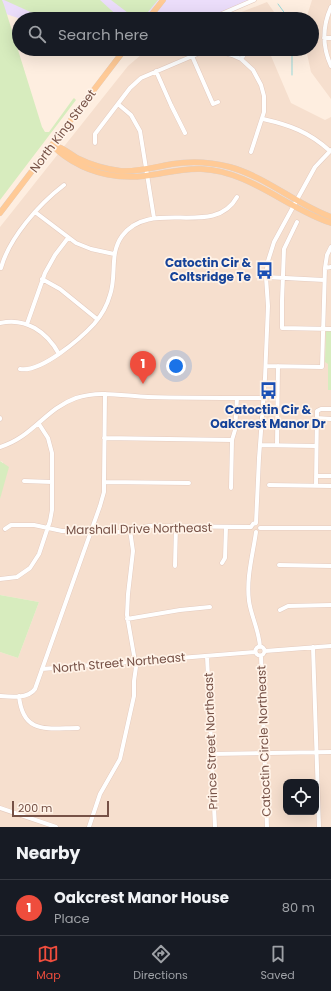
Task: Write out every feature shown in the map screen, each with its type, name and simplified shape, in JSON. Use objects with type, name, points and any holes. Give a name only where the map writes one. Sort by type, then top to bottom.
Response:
[{"type":"main road","points":[[154,12],[163,0]]},
{"type":"main road","name":"North King Street","points":[[0,213],[120,56]]},
{"type":"main road","points":[[53,144],[57,151],[86,169],[116,176],[131,177],[147,173],[186,169],[216,170],[243,178],[331,217]]},
{"type":"main road","points":[[295,202],[313,216],[331,223]]},
{"type":"street","points":[[226,12],[254,0]]},
{"type":"street","points":[[331,7],[326,22],[324,38],[328,59],[331,66]]},
{"type":"street","points":[[324,38],[331,38]]},
{"type":"street","points":[[94,143],[95,134],[138,80],[192,56],[213,104],[218,102]]},
{"type":"street","points":[[234,56],[241,59],[253,70],[261,85],[265,102],[263,118],[250,152]]},
{"type":"street","points":[[156,71],[185,133]]},
{"type":"street","points":[[118,104],[131,115],[140,131],[154,218]]},
{"type":"street","points":[[260,528],[259,524],[256,523],[266,366],[268,313],[266,277],[268,262],[272,248],[295,202],[315,168],[331,151],[311,136],[299,130],[263,118]]},
{"type":"street","points":[[1,268],[4,257],[12,243],[35,212],[48,198],[64,186]]},
{"type":"street","points":[[20,369],[32,368],[59,354],[88,329],[97,319],[111,294],[114,254],[119,241],[126,231],[140,222],[154,218],[215,216],[227,210],[237,197]]},
{"type":"street","points":[[35,212],[68,238],[84,246],[114,254]]},
{"type":"street","points":[[297,222],[284,249],[282,278],[282,328],[331,329]]},
{"type":"street","points":[[28,324],[42,279],[51,261],[68,238]]},
{"type":"street","points":[[266,366],[322,367],[324,280],[327,255],[331,247]]},
{"type":"street","points":[[325,268],[331,267]]},
{"type":"street","points":[[266,277],[324,280]]},
{"type":"street","points":[[42,279],[60,288],[97,319]]},
{"type":"street","points":[[0,323],[16,321],[28,324],[45,334],[59,354]]},
{"type":"street","points":[[277,445],[278,366]]},
{"type":"street","points":[[0,447],[19,439],[39,424],[54,410],[66,403],[84,396],[105,394],[148,397],[264,398]]},
{"type":"street","points":[[42,669],[102,498],[104,482],[105,394]]},
{"type":"street","points":[[231,488],[232,440],[237,398]]},
{"type":"street","points":[[316,486],[318,410],[331,409]]},
{"type":"street","points":[[317,418],[331,418]]},
{"type":"street","points":[[0,579],[17,577],[30,568],[37,559],[48,528],[51,514],[51,445],[39,424]]},
{"type":"street","points":[[104,438],[232,440]]},
{"type":"street","points":[[260,445],[316,446]]},
{"type":"street","points":[[316,476],[331,476]]},
{"type":"street","points":[[24,481],[52,482]]},
{"type":"street","points":[[104,482],[189,483]]},
{"type":"street","points":[[269,485],[331,486]]},
{"type":"street","points":[[256,523],[251,527],[253,531],[256,532]]},
{"type":"street","name":"Marshall Drive Northeast","points":[[5,529],[12,525],[34,526],[62,531],[120,532],[149,526],[251,527]]},
{"type":"street","points":[[176,526],[176,566]]},
{"type":"street","points":[[222,563],[225,558],[226,527]]},
{"type":"street","points":[[260,646],[257,627],[250,607],[248,594],[256,532],[259,531],[260,528],[331,528]]},
{"type":"street","points":[[89,827],[100,794],[120,759],[134,696],[135,662],[127,619],[128,594],[133,551],[130,530]]},
{"type":"street","points":[[279,565],[331,566]]},
{"type":"street","points":[[280,610],[288,606],[331,605]]},
{"type":"street","points":[[127,619],[180,610],[210,607]]},
{"type":"street","name":"Catoctin Circle Northeast","points":[[260,646],[263,647],[265,651],[264,654],[260,656],[255,652],[260,646]]},
{"type":"street","points":[[265,651],[331,646]]},
{"type":"street","points":[[313,647],[319,827]]},
{"type":"street","name":"North Street Northeast","points":[[19,696],[33,691],[42,669],[255,652]]},
{"type":"street","name":"Prince Street Northeast","points":[[207,656],[215,827]]},
{"type":"street","name":"Catoctin Circle Northeast","points":[[260,656],[267,827]]},
{"type":"street","points":[[0,696],[19,696],[23,715],[26,720],[32,724],[47,728],[78,728]]},
{"type":"street","points":[[211,754],[331,752]]},
{"type":"street","points":[[0,808],[56,827]]},
{"type":"shaded area","points":[[0,0],[159,0],[150,12],[12,12],[12,16],[0,12]]},
{"type":"shaded area","points":[[163,0],[254,0],[226,12],[154,12]]},
{"type":"shaded area","points":[[312,0],[331,0],[331,99],[311,72],[308,56],[319,56],[319,12],[308,12]]},
{"type":"shaded area","points":[[267,2],[274,12],[242,12]]},
{"type":"shaded area","points":[[140,56],[271,56],[291,103],[325,120],[331,117],[331,827],[0,827],[0,652],[18,658],[39,602],[0,595],[0,499],[3,462],[0,461],[0,227],[128,66]]},
{"type":"green space","points":[[0,0],[2,0],[12,31],[12,56],[20,56],[42,127],[45,132],[49,132],[73,99],[74,98],[76,100],[0,200]]},
{"type":"green space","points":[[4,0],[100,0],[113,12],[31,12]]},
{"type":"green space","points":[[111,0],[158,0],[148,12],[127,12]]},
{"type":"green space","points":[[326,331],[331,331],[331,390],[328,390],[328,364],[325,362]]},
{"type":"green space","points":[[0,461],[9,467],[0,499]]},
{"type":"green space","points":[[0,595],[39,602],[18,658],[0,652]]},
{"type":"waterway","points":[[278,4],[284,12]]},
{"type":"waterway","points":[[292,56],[292,75]]},
{"type":"place","name":"Catoctin Cir & Coltsridge Te","points":[[264,270]]},
{"type":"place","name":"Oakcrest Manor House","points":[[143,384]]},
{"type":"place","name":"Catoctin Cir & Oakcrest Manor Dr","points":[[268,391]]}]
